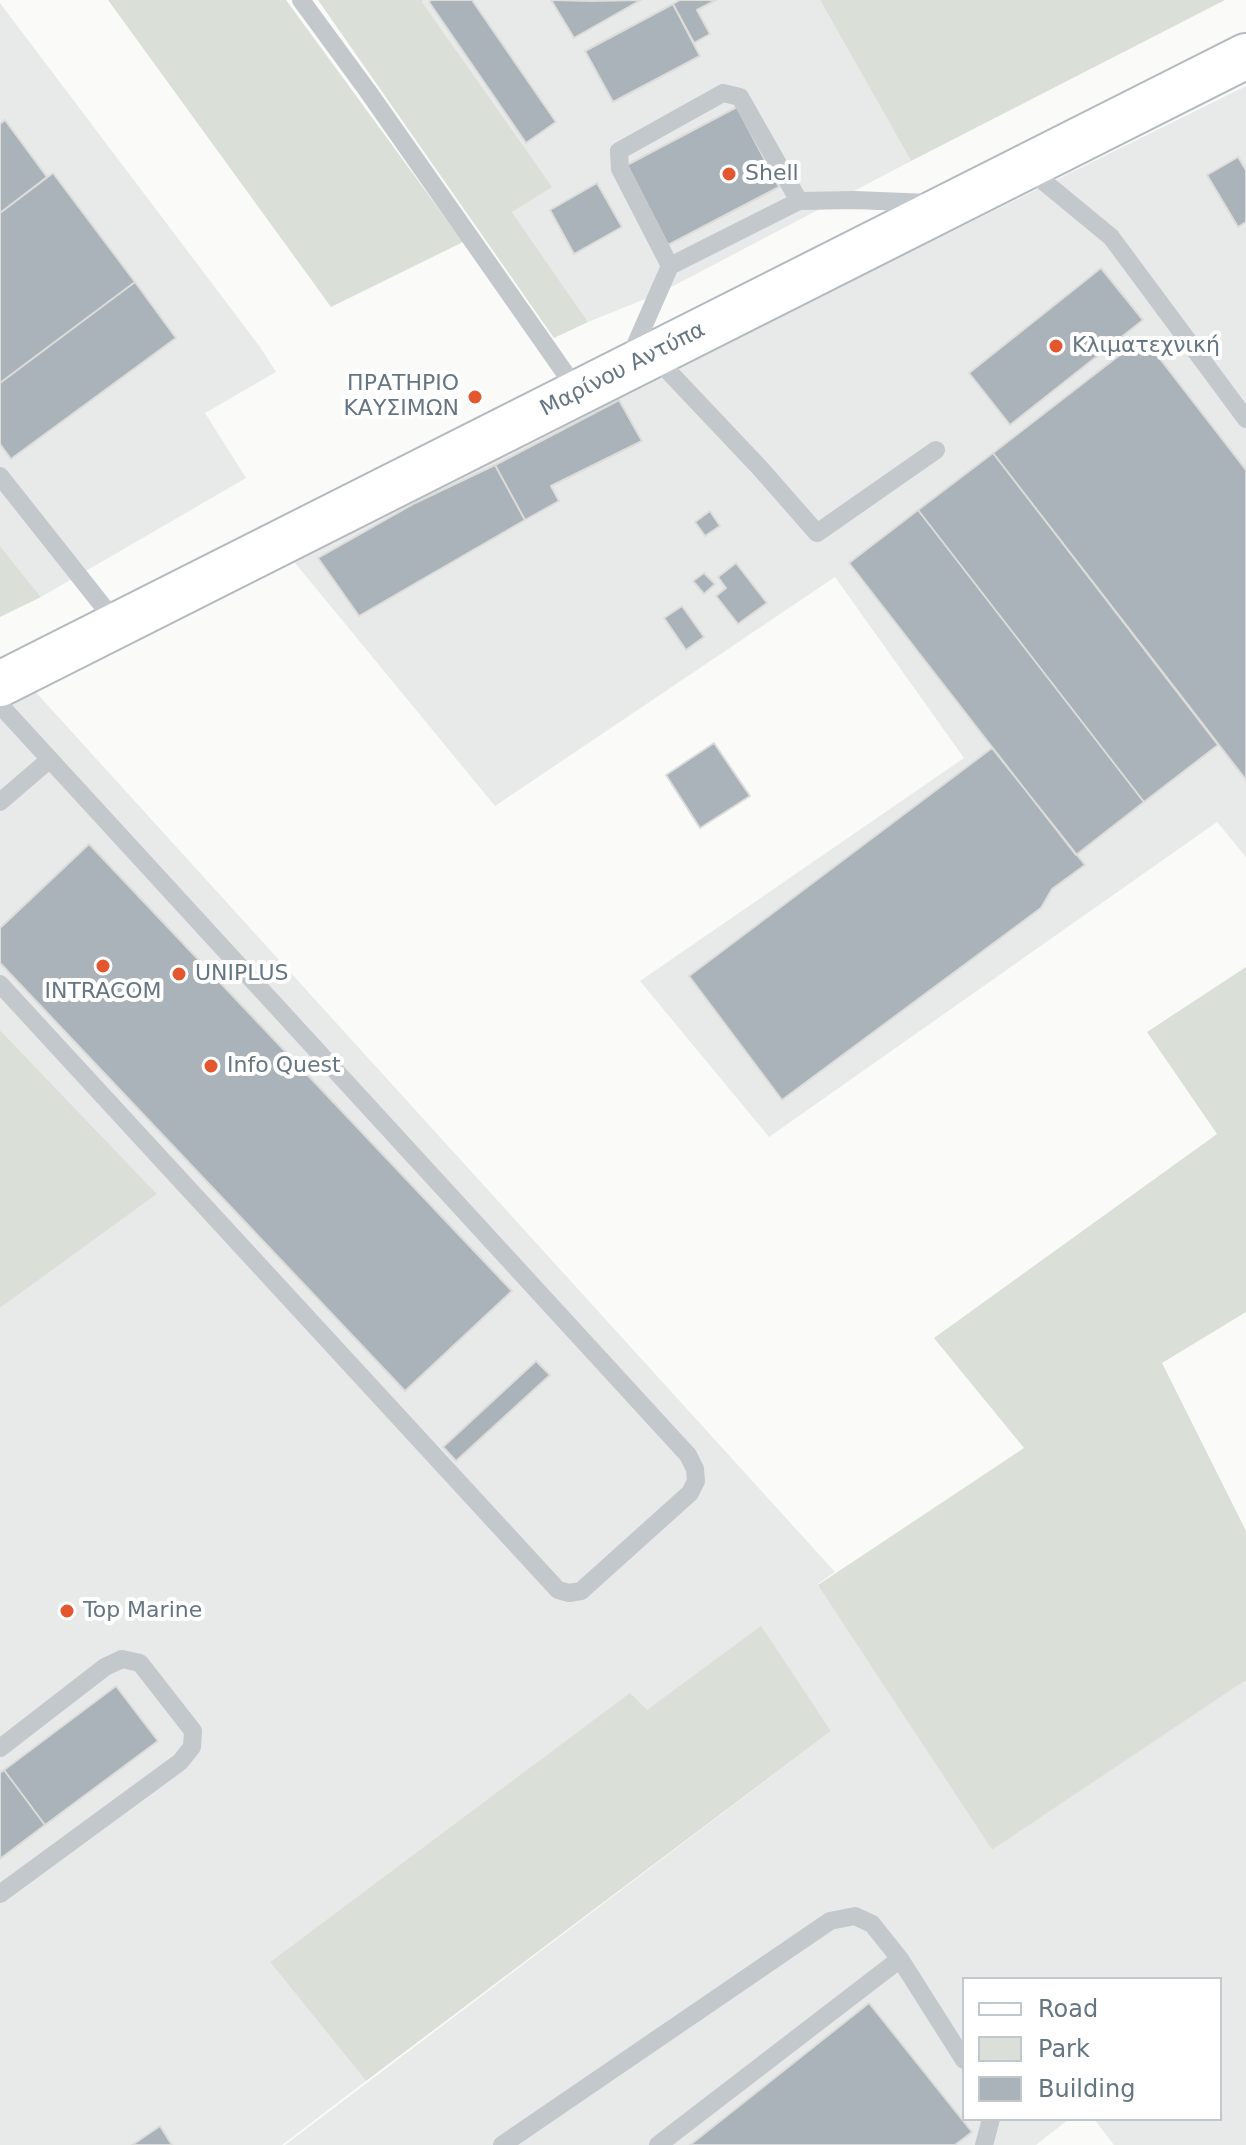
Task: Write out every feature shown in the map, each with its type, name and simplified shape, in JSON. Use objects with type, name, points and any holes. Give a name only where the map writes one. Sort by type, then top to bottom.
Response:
[{"type":"main road","name":"Μαρίνου Αντύπα","points":[[0,684],[1246,56]]},
{"type":"lane","points":[[301,0],[579,393]]},
{"type":"lane","points":[[799,201],[740,97],[723,93],[619,151],[620,169],[670,266],[639,362],[759,467],[817,533],[936,450]]},
{"type":"lane","points":[[1026,167],[1111,237],[1246,419]]},
{"type":"lane","points":[[670,266],[799,201],[952,204]]},
{"type":"lane","points":[[0,476],[118,625]]},
{"type":"lane","points":[[0,705],[688,1455],[695,1469],[696,1481],[690,1493],[581,1591],[569,1593],[558,1590],[0,984]]},
{"type":"lane","points":[[0,802],[49,760]]},
{"type":"lane","points":[[0,1748],[105,1667],[122,1659],[140,1663],[193,1731],[192,1747],[180,1762],[0,1894]]},
{"type":"lane","points":[[502,2145],[830,1921],[855,1916],[872,1924],[900,1959],[962,2057]]},
{"type":"lane","points":[[658,2145],[900,1959]]},
{"type":"lane","points":[[984,2145],[990,2121]]},
{"type":"shaded area","points":[[820,0],[911,161],[660,293],[588,322],[512,212],[551,187],[422,2]]},
{"type":"shaded area","points":[[0,3],[276,372],[205,413],[246,478],[41,597],[0,546]]},
{"type":"shaded area","points":[[1246,86],[1246,857],[1217,822],[769,1137],[640,981],[964,758],[835,577],[495,806],[291,558]]},
{"type":"shaded area","points":[[32,688],[835,1572],[818,1584],[992,1850],[1246,1680],[1246,2145],[1114,2145],[1096,2121],[1222,2121],[1222,1977],[962,1977],[962,2121],[1066,2121],[1036,2145],[285,2145],[831,1731],[761,1627],[647,1711],[630,1694],[270,1962],[366,2081],[282,2145],[0,2145],[0,1308],[157,1194],[0,1030],[0,705]]},
{"type":"green space","points":[[108,0],[286,0],[463,242],[331,307]]},
{"type":"green space","points":[[318,0],[424,0],[422,2],[552,187],[512,212],[588,322],[554,338]]},
{"type":"green space","points":[[820,0],[1225,0],[911,161]]},
{"type":"green space","points":[[0,546],[41,597],[0,617]]},
{"type":"green space","points":[[1246,967],[1246,1312],[1162,1363],[1246,1531],[1246,1680],[992,1850],[818,1585],[1024,1448],[934,1338],[1217,1134],[1147,1032]]},
{"type":"green space","points":[[0,1030],[157,1194],[0,1308]]},
{"type":"green space","points":[[761,1626],[831,1731],[366,2081],[270,1962],[630,1693],[647,1710]]},
{"type":"building","points":[[472,0],[556,122],[526,143],[429,2]]},
{"type":"building","points":[[551,0],[592,1],[641,0],[574,38]]},
{"type":"building","points":[[680,0],[716,0],[697,10],[710,34],[694,43],[673,4]]},
{"type":"building","points":[[673,4],[700,56],[613,102],[585,51]]},
{"type":"building","points":[[737,107],[779,187],[668,245],[627,165]]},
{"type":"building","points":[[5,120],[47,177],[0,213],[0,124]]},
{"type":"building","points":[[1238,157],[1246,170],[1246,222],[1238,227],[1207,175]]},
{"type":"building","points":[[53,173],[135,282],[0,383],[0,213]]},
{"type":"building","points":[[597,183],[622,227],[574,254],[550,210]]},
{"type":"building","name":"Κλιματεχνική","points":[[1101,268],[1143,320],[1010,425],[969,373]]},
{"type":"building","points":[[135,282],[176,338],[11,459],[0,444],[0,383]]},
{"type":"building","points":[[1143,337],[1246,470],[1246,780],[993,453]]},
{"type":"building","points":[[619,400],[642,441],[551,486],[559,501],[525,520],[495,465]]},
{"type":"building","points":[[993,453],[1218,745],[1144,802],[918,510]]},
{"type":"building","points":[[495,465],[525,520],[359,616],[318,558],[415,503]]},
{"type":"building","points":[[918,510],[1144,802],[1076,855],[849,563]]},
{"type":"building","points":[[710,511],[720,526],[705,536],[695,522]]},
{"type":"building","points":[[736,563],[767,603],[738,624],[716,596],[726,588],[718,577]]},
{"type":"building","points":[[704,573],[715,584],[704,594],[693,581]]},
{"type":"building","points":[[682,606],[704,637],[686,650],[664,618]]},
{"type":"building","points":[[714,743],[750,796],[700,828],[666,775]]},
{"type":"building","points":[[992,748],[1085,865],[1052,889],[1041,908],[782,1100],[689,976]]},
{"type":"building","points":[[89,844],[512,1291],[405,1391],[0,963],[0,928]]},
{"type":"building","points":[[536,1361],[550,1375],[456,1461],[443,1447]]},
{"type":"building","points":[[116,1686],[158,1741],[45,1825],[4,1770]]},
{"type":"building","points":[[4,1770],[45,1825],[0,1859],[0,1773]]},
{"type":"building","points":[[869,2003],[972,2132],[955,2145],[690,2145]]},
{"type":"building","points":[[160,2126],[172,2145],[132,2145]]},
{"type":"place","name":"Shell","points":[[729,174]]},
{"type":"place","name":"Κλιματεχνική","points":[[1056,346]]},
{"type":"place","name":"ΠΡΑΤΗΡΙΟ ΚΑΥΣΙΜΩΝ","points":[[475,397]]},
{"type":"place","name":"INTRACOM","points":[[103,966]]},
{"type":"place","name":"UNIPLUS","points":[[179,974]]},
{"type":"place","name":"Info Quest","points":[[211,1066]]},
{"type":"place","name":"Top Marine","points":[[67,1611]]}]
